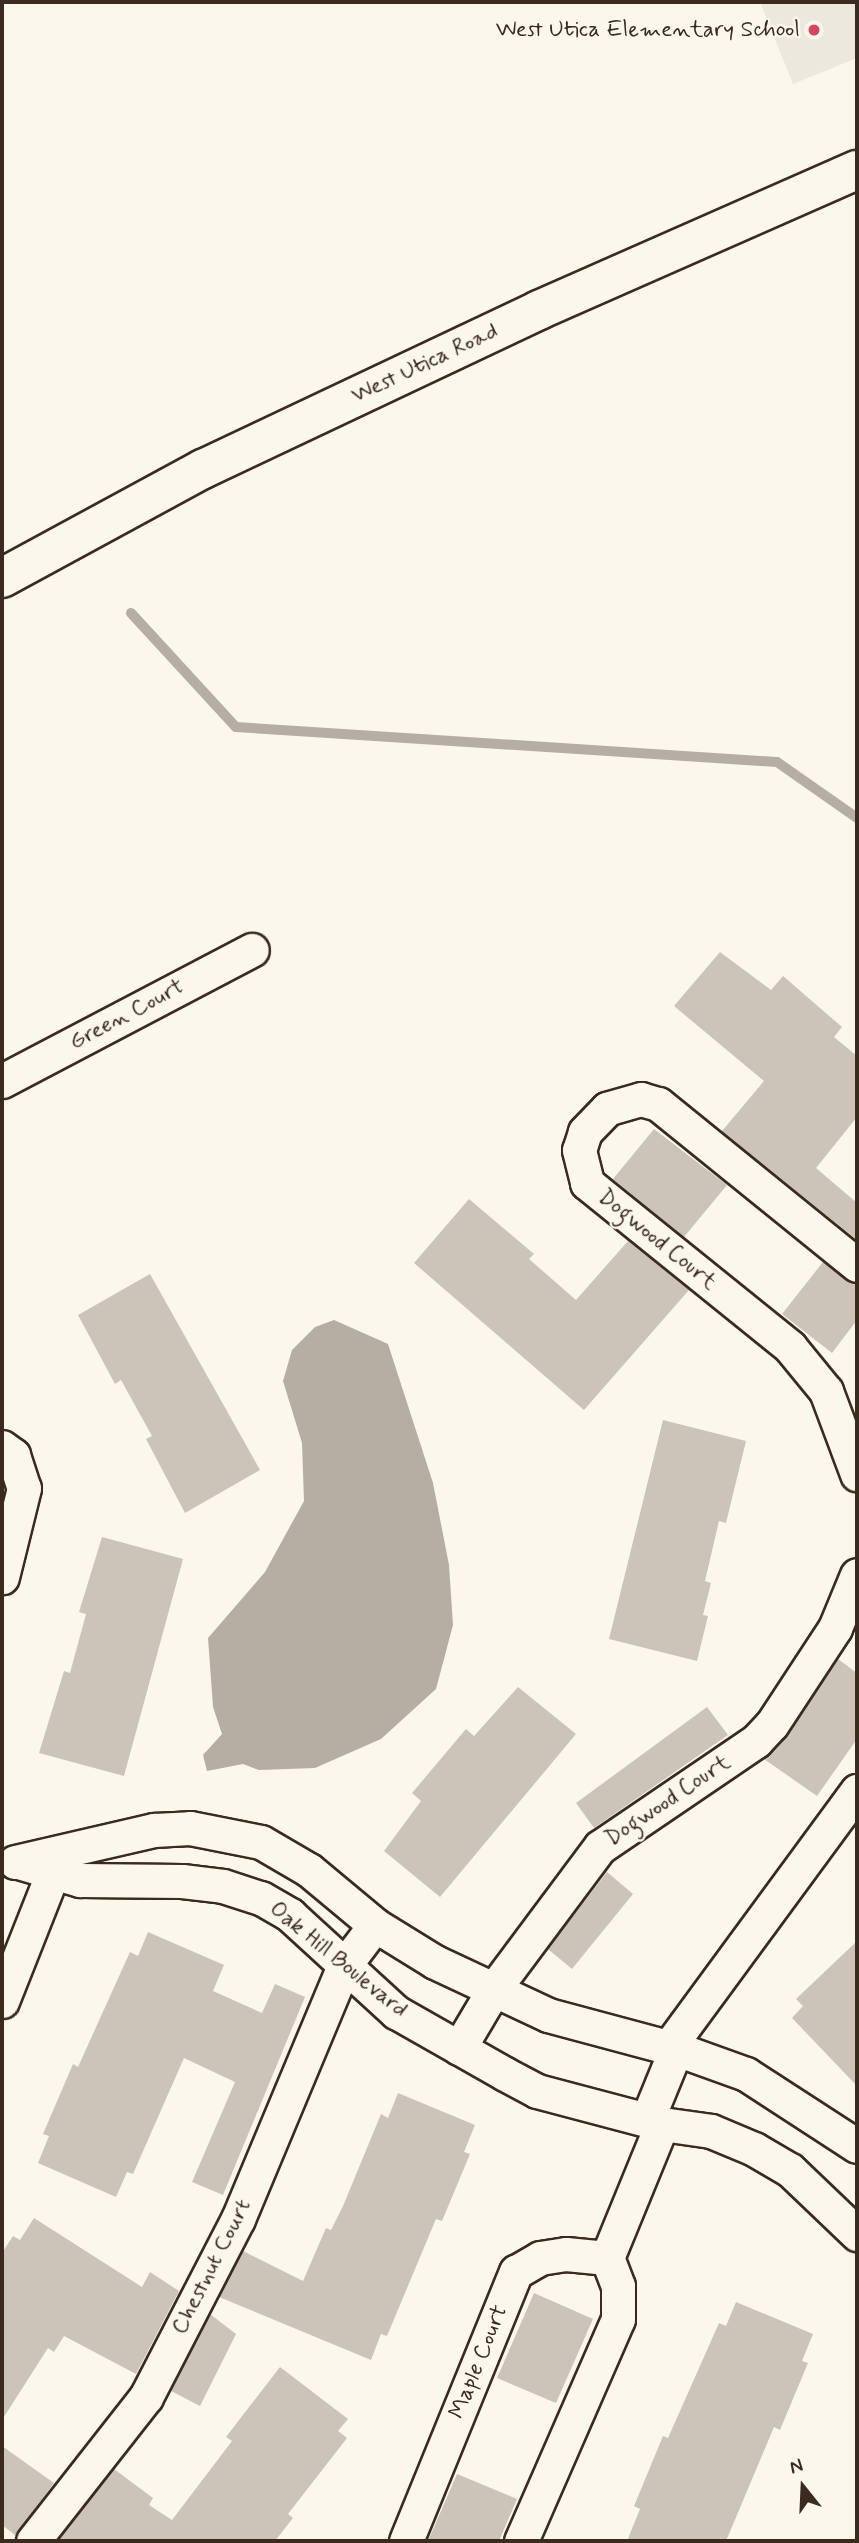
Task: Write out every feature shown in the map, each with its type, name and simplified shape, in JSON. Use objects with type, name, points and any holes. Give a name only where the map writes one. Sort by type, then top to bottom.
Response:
[{"type":"street","name":"West Utica Road","points":[[2,578],[204,468],[539,310],[857,170]]},
{"type":"street","name":"Green Court","points":[[2,1081],[252,950]]},
{"type":"street","name":"Dogwood Court","points":[[857,1265],[658,1104],[641,1099],[607,1109],[585,1132],[579,1150],[587,1183],[790,1347],[826,1391],[857,1474]]},
{"type":"street","points":[[2,1447],[13,1455],[24,1488],[2,1577]]},
{"type":"street","name":"Dogwood Court","points":[[459,2048],[494,1989],[600,1847],[756,1741],[772,1724],[835,1628],[857,1575]]},
{"type":"street","points":[[522,2541],[618,2319],[618,2286],[607,2258],[654,2122],[672,2048],[857,1791]]},
{"type":"street","name":"Oak Hill Boulevard","points":[[10,1862],[154,1830],[190,1828],[226,1832],[261,1842],[288,1856],[375,1925],[435,1962],[548,2014],[672,2048],[746,2074],[857,2146]]},
{"type":"street","name":"Oak Hill Boulevard","points":[[10,1862],[52,1875],[80,1880],[223,1886],[261,1898],[290,1915],[396,2012],[459,2048],[537,2091],[654,2122],[711,2131],[754,2149],[790,2170],[857,2234]]},
{"type":"street","points":[[2,2001],[52,1875]]},
{"type":"street","name":"Chestnut Court","points":[[33,2541],[146,2397],[238,2219],[344,1966],[375,1925]]},
{"type":"street","name":"Maple Court","points":[[406,2541],[516,2272],[540,2258],[566,2254],[607,2258]]},
{"type":"shaded area","name":"West Utica Elementary School","points":[[760,2],[857,2],[857,58],[793,84]]},
{"type":"shaded area","points":[[334,1320],[388,1344],[433,1483],[449,1565],[453,1625],[436,1689],[381,1739],[315,1768],[259,1770],[243,1764],[207,1771],[203,1755],[222,1734],[213,1707],[208,1638],[265,1572],[304,1501],[302,1443],[283,1381],[292,1350],[315,1327]]},
{"type":"building","points":[[720,952],[771,990],[783,976],[842,1027],[834,1037],[857,1056],[857,1117],[816,1168],[857,1203],[857,1240],[722,1131],[764,1081],[674,1006]]},
{"type":"building","points":[[654,1129],[727,1185],[684,1237],[613,1179]]},
{"type":"building","points":[[469,1199],[534,1254],[529,1259],[576,1300],[628,1241],[689,1290],[584,1410],[414,1263]]},
{"type":"building","points":[[823,1262],[857,1284],[857,1320],[832,1353],[782,1314]]},
{"type":"building","points":[[150,1274],[260,1470],[185,1513],[146,1439],[152,1436],[121,1380],[115,1384],[78,1315]]},
{"type":"building","points":[[663,1420],[746,1441],[726,1523],[719,1521],[705,1581],[711,1583],[703,1615],[708,1616],[697,1661],[609,1639]]},
{"type":"building","points":[[102,1537],[183,1559],[124,1776],[39,1753],[64,1671],[70,1673],[86,1614],[79,1612]]},
{"type":"building","points":[[838,1659],[857,1673],[857,1739],[817,1796],[764,1759],[788,1735]]},
{"type":"building","points":[[518,1687],[576,1734],[440,1897],[384,1851],[421,1801],[412,1793],[466,1729],[474,1736]]},
{"type":"building","points":[[707,1707],[728,1735],[594,1828],[576,1803]]},
{"type":"building","points":[[607,1872],[633,1894],[572,1969],[548,1949]]},
{"type":"building","points":[[148,1932],[224,1965],[213,1991],[262,2013],[275,1984],[305,1997],[223,2195],[192,2182],[235,2082],[184,2058],[133,2174],[127,2172],[116,2197],[38,2163],[49,2136],[43,2134],[73,2064],[78,2067],[130,1952],[138,1956]]},
{"type":"building","points":[[857,1941],[857,2086],[792,2018],[803,2006],[796,1999]]},
{"type":"building","points":[[398,2093],[475,2125],[464,2152],[470,2154],[442,2221],[436,2219],[387,2336],[381,2334],[371,2360],[219,2297],[243,2251],[303,2281],[326,2228],[331,2230],[343,2206],[381,2114],[388,2118]]},
{"type":"building","points":[[34,2218],[142,2287],[150,2272],[179,2291],[136,2374],[64,2336],[54,2352],[48,2348],[2,2420],[2,2253],[13,2236],[20,2240]]},
{"type":"building","points":[[534,2293],[593,2319],[556,2403],[497,2378]]},
{"type":"building","points":[[736,2302],[813,2334],[802,2361],[808,2363],[780,2430],[774,2427],[726,2541],[627,2541],[640,2509],[634,2506],[663,2436],[668,2438],[719,2323],[726,2326]]},
{"type":"building","points":[[210,2314],[236,2334],[200,2406],[171,2391]]},
{"type":"building","points":[[280,2367],[348,2419],[338,2431],[347,2438],[288,2514],[293,2518],[275,2541],[57,2541],[114,2469],[153,2498],[149,2505],[172,2520],[232,2441],[226,2437]]},
{"type":"building","points":[[2,2446],[54,2483],[15,2535],[2,2525]]},
{"type":"building","points":[[457,2474],[517,2499],[499,2541],[428,2541]]},
{"type":"waterway","points":[[131,613],[236,727],[777,762],[857,818]]},
{"type":"place","name":"West Utica Elementary School","points":[[814,30]]}]
